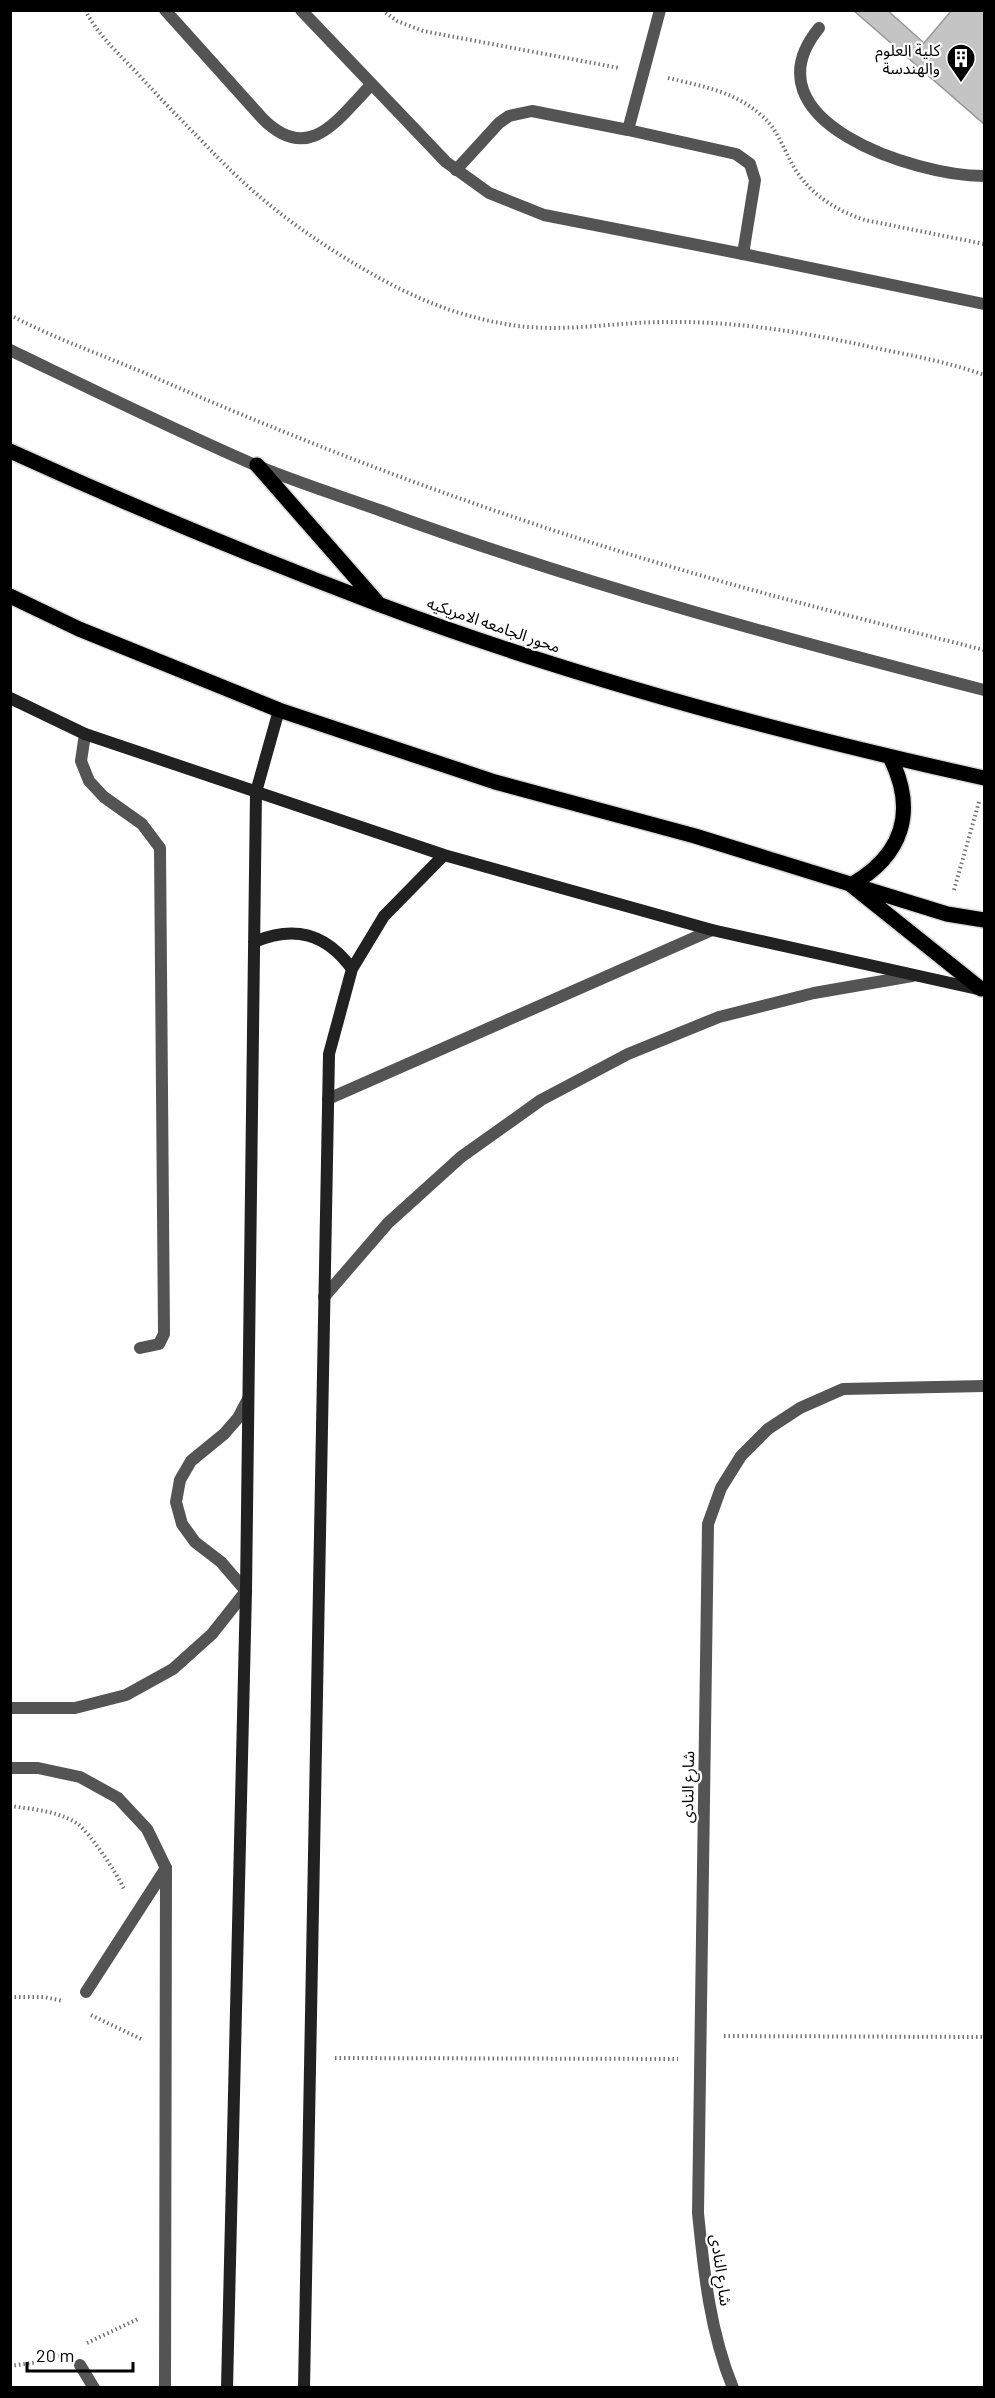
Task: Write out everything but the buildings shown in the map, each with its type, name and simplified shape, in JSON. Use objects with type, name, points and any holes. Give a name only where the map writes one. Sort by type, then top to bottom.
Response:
[{"type":"main road","name":"محور الجامعه الامريكيه","points":[[10,451],[201,533],[379,604],[548,662],[718,712],[890,757],[984,778]]},
{"type":"main road","points":[[257,465],[379,604]]},
{"type":"main road","points":[[10,596],[79,629],[279,710],[495,782],[695,836],[947,914],[984,920]]},
{"type":"main road","points":[[851,885],[870,874],[886,859],[897,840],[903,819],[904,798],[899,777],[890,757]]},
{"type":"main road","points":[[851,885],[982,990]]},
{"type":"street","points":[[165,10],[263,119],[274,130],[289,138],[304,140],[320,135],[371,85]]},
{"type":"street","points":[[301,10],[371,85],[456,170],[489,193],[544,215],[984,304]]},
{"type":"street","points":[[628,130],[660,10]]},
{"type":"street","points":[[819,28],[806,44],[799,62],[799,83],[806,101],[820,116],[866,147],[892,159],[946,174],[984,176]]},
{"type":"street","points":[[456,170],[499,123],[509,116],[532,111],[736,154],[750,164],[755,180],[743,254]]},
{"type":"street","points":[[10,350],[126,406],[257,465],[449,536],[644,598],[984,690]]},
{"type":"street","points":[[10,698],[85,734],[444,855],[712,930],[982,990]]},
{"type":"street","points":[[227,2388],[246,1591],[256,792],[279,710]]},
{"type":"street","points":[[85,734],[81,760],[89,781],[105,797],[142,824],[160,848],[164,1334],[159,1344],[140,1348]]},
{"type":"street","points":[[304,2388],[329,1054],[352,969],[384,916],[444,855]]},
{"type":"street","points":[[328,1099],[712,930]]},
{"type":"street","points":[[254,942],[270,935],[304,934],[332,947],[352,969]]},
{"type":"street","points":[[324,1297],[388,1223],[461,1157],[541,1100],[627,1054],[719,1017],[814,993],[912,976]]},
{"type":"street","name":"شارع النادى","points":[[734,2388],[726,2370],[706,2292],[698,2213],[708,1524],[721,1488],[741,1456],[768,1429],[800,1408],[843,1389],[984,1386]]},
{"type":"street","points":[[246,1591],[221,1562],[195,1542],[182,1524],[176,1502],[180,1480],[191,1461],[224,1434],[238,1418],[248,1399]]},
{"type":"street","points":[[10,1708],[75,1708],[126,1695],[172,1669],[212,1634],[246,1591]]},
{"type":"street","points":[[10,1768],[38,1768],[80,1777],[118,1798],[147,1829],[166,1868],[165,2388]]},
{"type":"street","points":[[87,1992],[166,1868]]},
{"type":"street","points":[[80,2365],[94,2388]]},
{"type":"path","points":[[85,10],[109,45],[235,177],[260,199],[286,220],[363,271],[422,301],[454,312],[519,326],[577,328],[630,323],[704,322],[802,332],[940,361],[984,375]]},
{"type":"path","points":[[10,315],[40,331],[107,356],[332,451],[542,527],[712,579],[984,650]]},
{"type":"path","points":[[947,914],[981,794]]},
{"type":"path","points":[[10,1806],[45,1810],[77,1824],[120,1881],[137,1913]]},
{"type":"path","points":[[700,2036],[984,2037]]},
{"type":"path","points":[[310,2058],[699,2059]]},
{"type":"place","name":"كلية العلوم والهندسة","points":[[961,84]]}]
